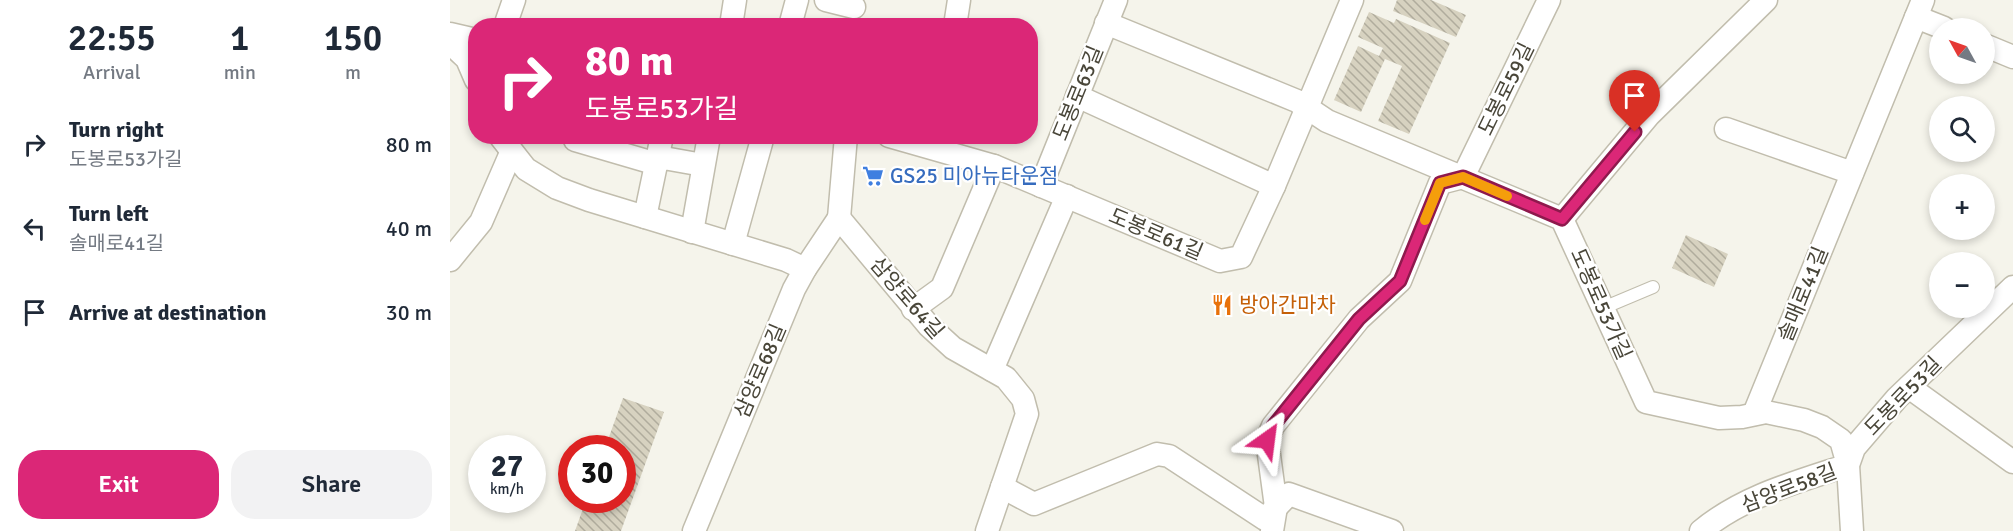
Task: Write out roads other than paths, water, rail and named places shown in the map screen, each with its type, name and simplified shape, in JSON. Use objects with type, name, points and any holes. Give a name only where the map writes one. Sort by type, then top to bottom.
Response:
[{"type":"street","points":[[508,18],[514,0]]},
{"type":"street","points":[[732,18],[735,0]]},
{"type":"street","points":[[792,18],[797,0]]},
{"type":"street","points":[[826,0],[854,11]]},
{"type":"street","points":[[956,18],[959,0]]},
{"type":"street","name":"도봉로63길","points":[[1041,186],[1116,0]]},
{"type":"street","name":"도봉로61길","points":[[937,144],[1220,261],[1241,257],[1274,186],[1352,0]]},
{"type":"street","name":"도봉로59길","points":[[1463,177],[1549,0]]},
{"type":"street","points":[[1106,23],[1296,101],[1327,121],[1562,219],[1649,115],[1766,0]]},
{"type":"street","points":[[1920,8],[1932,18]]},
{"type":"street","name":"솔매로41길","points":[[1754,414],[1920,8]]},
{"type":"street","points":[[450,34],[468,38]]},
{"type":"street","points":[[450,44],[468,61]]},
{"type":"street","points":[[1995,50],[2013,57]]},
{"type":"street","points":[[1077,96],[1274,186]]},
{"type":"street","points":[[1726,129],[1852,173]]},
{"type":"street","points":[[601,144],[659,153],[703,165]]},
{"type":"street","points":[[692,232],[707,144]]},
{"type":"street","points":[[733,244],[761,144]]},
{"type":"street","points":[[839,144],[839,218]]},
{"type":"street","points":[[505,145],[526,169],[557,188],[645,218],[786,260],[805,269]]},
{"type":"street","points":[[450,260],[481,222],[505,145]]},
{"type":"street","points":[[645,218],[659,153]]},
{"type":"street","points":[[913,309],[942,288],[994,166]]},
{"type":"street","points":[[1272,531],[1276,507],[1267,440],[1273,426],[1359,319],[1400,281],[1440,183],[1463,177]]},
{"type":"street","points":[[992,370],[1067,196]]},
{"type":"street","name":"삼양로68길","points":[[694,531],[794,289],[839,218]]},
{"type":"street","name":"삼양로64길","points":[[839,218],[913,309],[953,348],[1006,378],[1023,399],[1027,414],[987,531]]},
{"type":"street","name":"도봉로53가길","points":[[1562,219],[1646,402],[1719,418],[1766,412],[1822,427],[1841,440],[1848,465]]},
{"type":"street","name":"도봉로53길","points":[[1848,465],[1854,448],[1909,387],[2013,287]]},
{"type":"street","points":[[1909,387],[2013,462]]},
{"type":"street","points":[[1002,487],[1034,504],[1157,454],[1169,456],[1264,519],[1289,494],[1392,531]]},
{"type":"street","points":[[1848,465],[1852,531]]},
{"type":"street","name":"삼양로58길","points":[[1701,531],[1720,515],[1782,486],[1848,465]]},
{"type":"lane","points":[[1603,308],[1653,287]]},
{"type":"place","name":"GS25 미아뉴타운점","points":[[873,176]]},
{"type":"place","name":"방아간마차","points":[[1222,305]]}]
